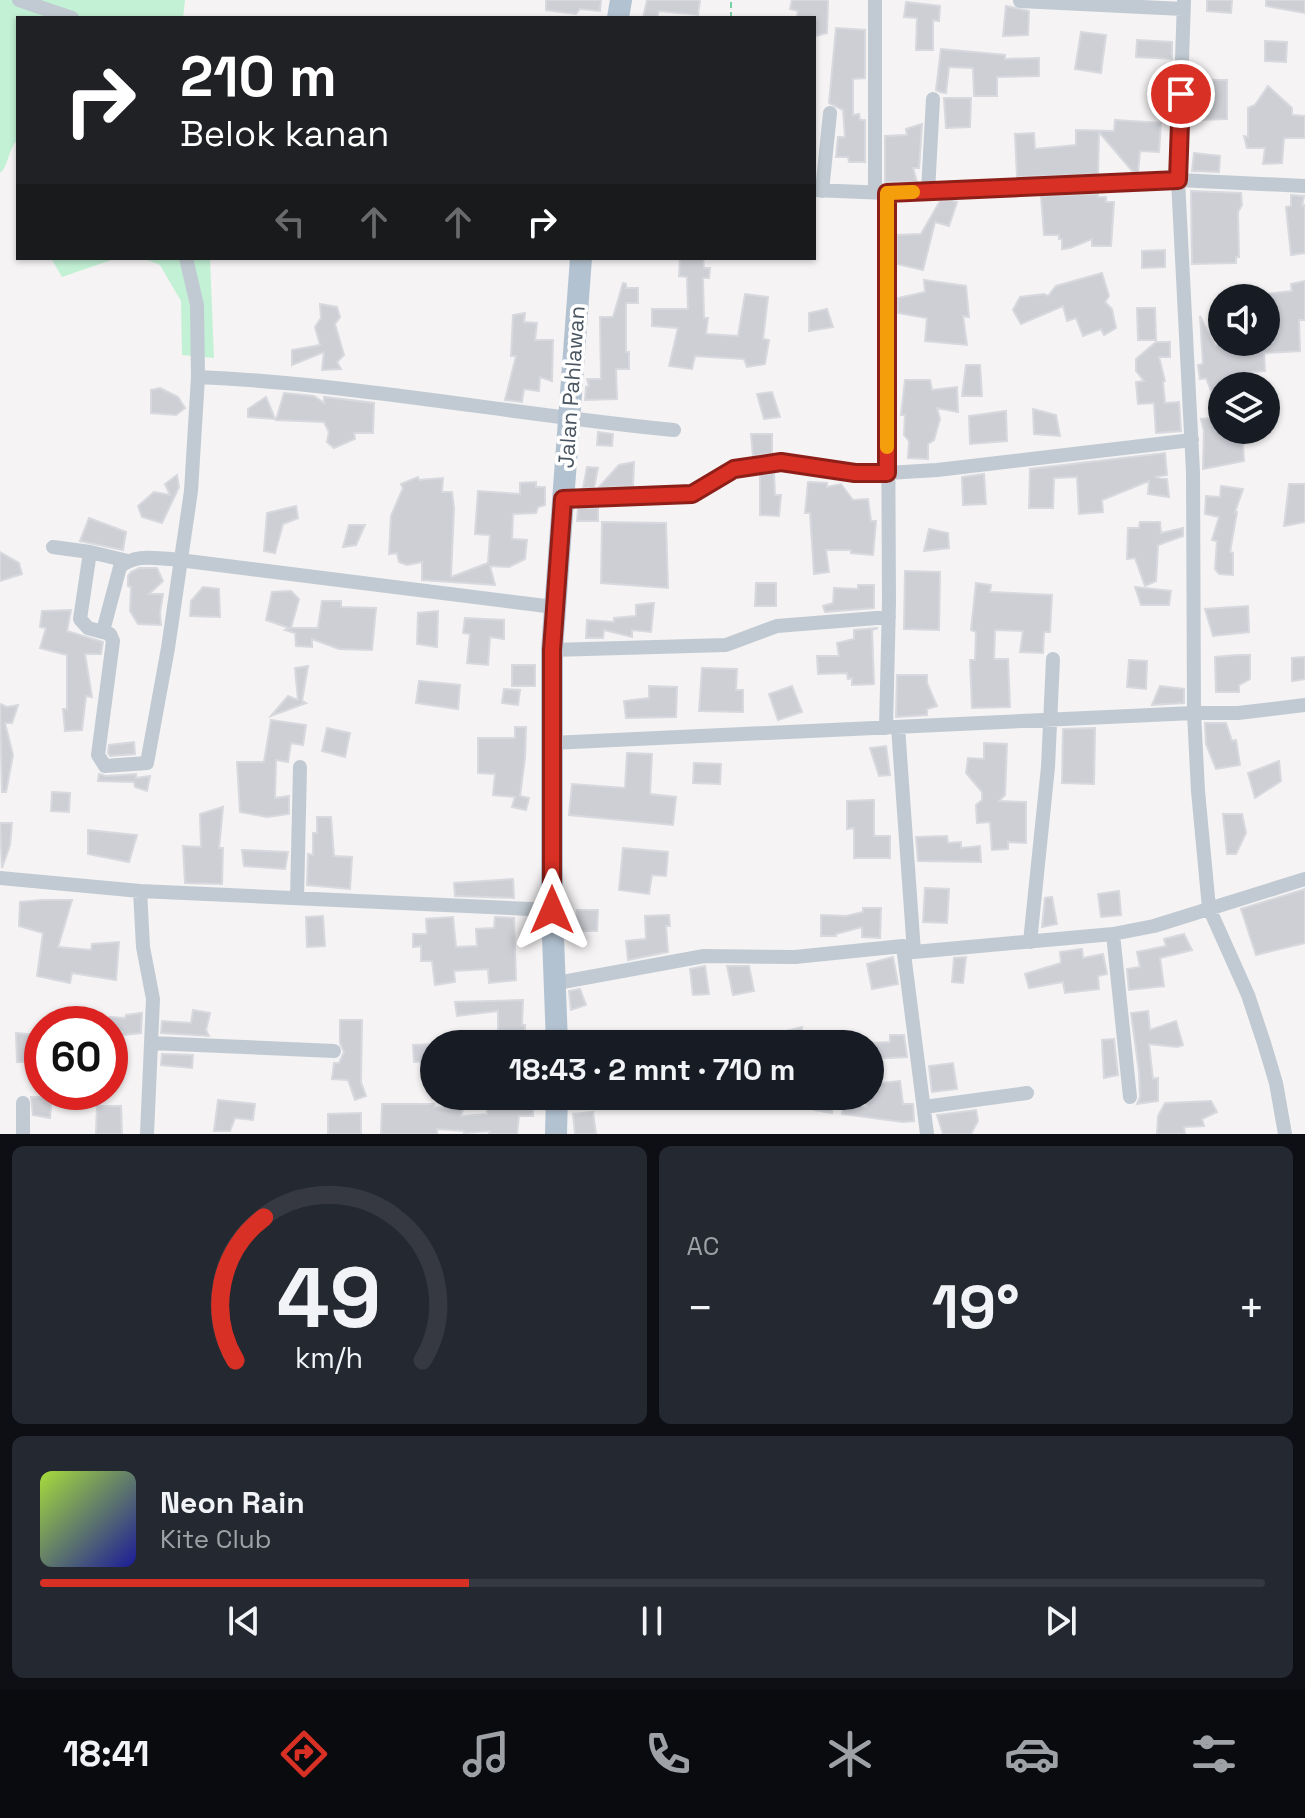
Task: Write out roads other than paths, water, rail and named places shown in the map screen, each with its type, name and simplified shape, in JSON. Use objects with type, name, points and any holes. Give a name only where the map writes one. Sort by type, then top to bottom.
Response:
[{"type":"main road","name":"Jalan Pahlawan","points":[[557,1030],[552,910],[552,650],[581,260]]},
{"type":"main road","points":[[556,1134],[557,1110]]},
{"type":"street","points":[[19,0],[66,16]]},
{"type":"street","points":[[875,0],[892,727],[908,949],[927,1134]]},
{"type":"street","points":[[1020,1],[1184,4],[1178,180],[1192,440],[1194,713],[1198,791],[1209,908],[1248,995],[1276,1083],[1285,1134]]},
{"type":"street","points":[[928,191],[933,99]]},
{"type":"street","points":[[830,113],[818,190],[928,191],[1178,180],[1305,186]]},
{"type":"street","points":[[90,552],[80,619],[88,628],[110,634],[113,641],[97,747],[100,762],[105,766],[147,763],[191,491],[198,377],[197,305],[186,260]]},
{"type":"street","points":[[198,377],[253,379],[413,395],[569,420],[674,430]]},
{"type":"street","points":[[563,499],[692,494],[734,469],[781,462],[855,473],[887,473],[1192,440]]},
{"type":"street","points":[[53,547],[128,561]]},
{"type":"street","points":[[103,631],[120,567],[141,558],[554,607]]},
{"type":"street","points":[[552,650],[726,645],[777,626],[889,617]]},
{"type":"street","points":[[1030,942],[1044,813],[1053,659]]},
{"type":"street","points":[[551,743],[1238,713],[1305,705]]},
{"type":"street","points":[[297,898],[300,767]]},
{"type":"street","points":[[0,878],[140,891],[552,910]]},
{"type":"street","points":[[557,983],[704,956],[795,957],[1113,934],[1154,926],[1305,879]]},
{"type":"street","points":[[140,891],[143,947],[153,999],[147,1134]]},
{"type":"street","points":[[1113,934],[1130,1097]]},
{"type":"street","points":[[151,1043],[334,1051]]},
{"type":"street","points":[[924,1107],[1027,1093]]},
{"type":"street","points":[[23,1103],[23,1134]]}]
